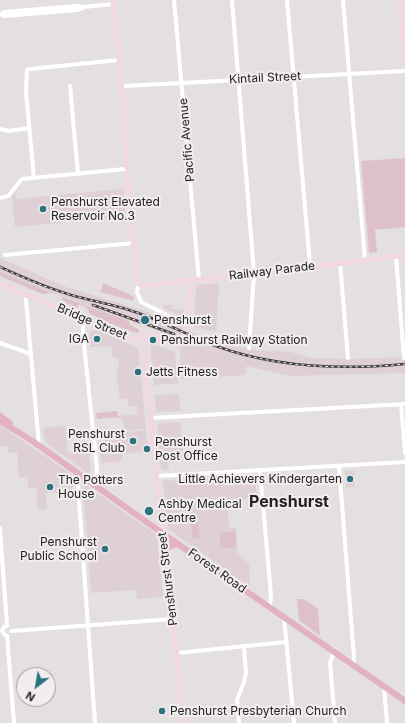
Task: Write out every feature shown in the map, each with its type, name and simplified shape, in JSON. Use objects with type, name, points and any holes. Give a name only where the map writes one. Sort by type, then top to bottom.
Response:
[{"type":"main road","name":"Forest Road","points":[[0,416],[30,439]]},
{"type":"main road","name":"Forest Road","points":[[0,421],[39,445],[162,533],[405,701]]},
{"type":"main road","points":[[164,551],[170,546],[178,544]]},
{"type":"street","name":"Pacific Avenue","points":[[174,0],[183,83],[199,280]]},
{"type":"street","points":[[232,0],[254,273],[249,348]]},
{"type":"street","points":[[287,0],[310,265]]},
{"type":"street","points":[[343,0],[365,260]]},
{"type":"street","points":[[400,0],[404,30],[405,66]]},
{"type":"street","points":[[1,14],[4,16],[78,10],[84,7],[114,2],[119,60],[123,86],[126,169],[137,279],[139,284],[138,292],[141,302],[187,327],[191,281]]},
{"type":"street","points":[[34,178],[26,92],[27,71],[30,69],[119,60]]},
{"type":"street","name":"Kintail Street","points":[[123,86],[405,71]]},
{"type":"street","points":[[70,86],[78,174]]},
{"type":"street","points":[[0,129],[9,131],[29,128]]},
{"type":"street","points":[[0,198],[8,196],[21,180],[126,169]]},
{"type":"street","points":[[5,255],[134,243]]},
{"type":"street","name":"Railway Parade","points":[[139,284],[145,286],[191,281],[300,268],[310,265],[320,266],[405,255]]},
{"type":"street","points":[[396,256],[403,320],[404,358]]},
{"type":"street","points":[[340,263],[348,358]]},
{"type":"street","name":"Bridge Street","points":[[0,284],[131,338],[143,340],[146,334],[174,343],[181,341],[187,327]]},
{"type":"street","points":[[27,295],[26,300],[39,445]]},
{"type":"street","points":[[86,319],[83,327],[83,335],[97,473],[94,484]]},
{"type":"street","name":"Penshurst Street","points":[[143,340],[162,533],[177,653],[183,723]]},
{"type":"street","points":[[0,343],[31,354]]},
{"type":"street","points":[[151,418],[403,404],[405,453]]},
{"type":"street","points":[[157,476],[405,462]]},
{"type":"street","points":[[339,466],[354,657],[353,665]]},
{"type":"street","points":[[260,471],[271,595],[270,608]]},
{"type":"street","points":[[77,472],[95,723]]},
{"type":"street","points":[[0,528],[7,626],[10,627],[12,631]]},
{"type":"street","points":[[284,617],[294,723]]},
{"type":"street","points":[[14,723],[8,636],[12,631],[173,619]]},
{"type":"street","points":[[7,626],[4,627],[1,632],[8,636]]},
{"type":"street","points":[[177,653],[286,642]]},
{"type":"street","points":[[239,723],[237,700],[246,673],[244,646]]},
{"type":"street","points":[[334,652],[330,663],[335,723]]},
{"type":"street","points":[[384,687],[387,723]]},
{"type":"street","points":[[385,699],[388,694],[393,693]]},
{"type":"shaded area","points":[[405,158],[405,227],[375,230],[377,252],[369,253],[361,161]]},
{"type":"shaded area","points":[[123,189],[126,217],[15,227],[12,196],[15,192],[16,199]]},
{"type":"shaded area","points":[[0,258],[66,287],[148,312],[171,324],[172,323],[217,343],[261,351],[291,352],[311,358],[353,359],[405,357],[405,373],[290,376],[246,366],[246,375],[181,379],[180,350],[178,349],[182,346],[169,335],[47,291],[0,272]]},
{"type":"shaded area","points":[[0,272],[51,293],[42,294],[0,276]]},
{"type":"shaded area","points":[[103,283],[133,296],[134,301],[100,292]]},
{"type":"shaded area","points":[[219,283],[216,332],[194,327],[196,285]]},
{"type":"shaded area","points":[[62,297],[129,321],[129,324],[139,331],[138,333],[133,332],[101,320],[89,313],[86,307],[78,305],[78,308],[68,304],[62,299]]},
{"type":"shaded area","points":[[163,305],[171,305],[172,309],[183,309],[183,314],[180,315],[163,308]]},
{"type":"shaded area","points":[[96,329],[138,348],[146,429],[124,431],[123,419],[118,419],[118,416],[138,414],[137,406],[128,407],[127,399],[120,399],[116,369],[119,368],[118,358],[113,358],[111,346],[90,347],[89,332]]},
{"type":"shaded area","points":[[150,343],[175,352],[178,383],[154,385]]},
{"type":"shaded area","points":[[179,394],[180,411],[156,412],[155,395]]},
{"type":"shaded area","points":[[117,411],[118,417],[97,419],[96,413]]},
{"type":"shaded area","points":[[180,422],[184,461],[168,462],[169,469],[161,469],[157,424]]},
{"type":"shaded area","points":[[0,425],[71,474],[72,491],[46,493],[47,509],[38,510],[37,488],[28,488],[27,477],[19,478],[17,452],[8,453],[7,446],[0,446]]},
{"type":"shaded area","points":[[65,426],[68,453],[89,451],[91,471],[88,473],[45,442],[43,428]]},
{"type":"shaded area","points":[[146,430],[148,451],[122,454],[122,461],[101,463],[99,441],[120,439],[119,433]]},
{"type":"shaded area","name":"Little Achievers Kindergarten","points":[[345,471],[354,471],[355,487],[346,488]]},
{"type":"shaded area","points":[[255,476],[257,498],[227,500],[229,528],[236,528],[238,553],[249,564],[250,587],[168,529],[163,481]]},
{"type":"shaded area","points":[[87,486],[157,535],[163,597],[137,599],[136,590],[91,593],[83,488]]},
{"type":"shaded area","points":[[198,523],[200,538],[193,539],[191,524]]},
{"type":"shaded area","points":[[235,531],[236,539],[220,540],[220,532]]},
{"type":"shaded area","points":[[236,539],[236,547],[221,548],[220,541]]},
{"type":"shaded area","points":[[297,599],[304,599],[318,609],[320,636],[299,620]]},
{"type":"railway","points":[[0,267],[50,288],[127,309],[216,346],[262,359],[309,366],[333,367],[405,364]]},
{"type":"railway","points":[[93,305],[174,334]]},
{"type":"place","name":"Penshurst Elevated Reservoir No.3","points":[[43,209]]},
{"type":"place","name":"Penshurst","points":[[145,320]]},
{"type":"place","name":"IGA","points":[[97,339]]},
{"type":"place","name":"Penshurst Railway Station","points":[[153,340]]},
{"type":"place","name":"Jetts Fitness","points":[[138,372]]},
{"type":"place","name":"Penshurst RSL Club","points":[[133,441]]},
{"type":"place","name":"Penshurst Post Office","points":[[147,449]]},
{"type":"place","name":"Little Achievers Kindergarten","points":[[350,479]]},
{"type":"place","name":"The Potters House","points":[[50,487]]},
{"type":"place","name":"Ashby Medical Centre","points":[[149,511]]},
{"type":"place","name":"Penshurst Public School","points":[[105,549]]},
{"type":"place","name":"Penshurst Presbyterian Church","points":[[162,711]]},
{"type":"district","name":"Penshurst","points":[[289,502]]}]
